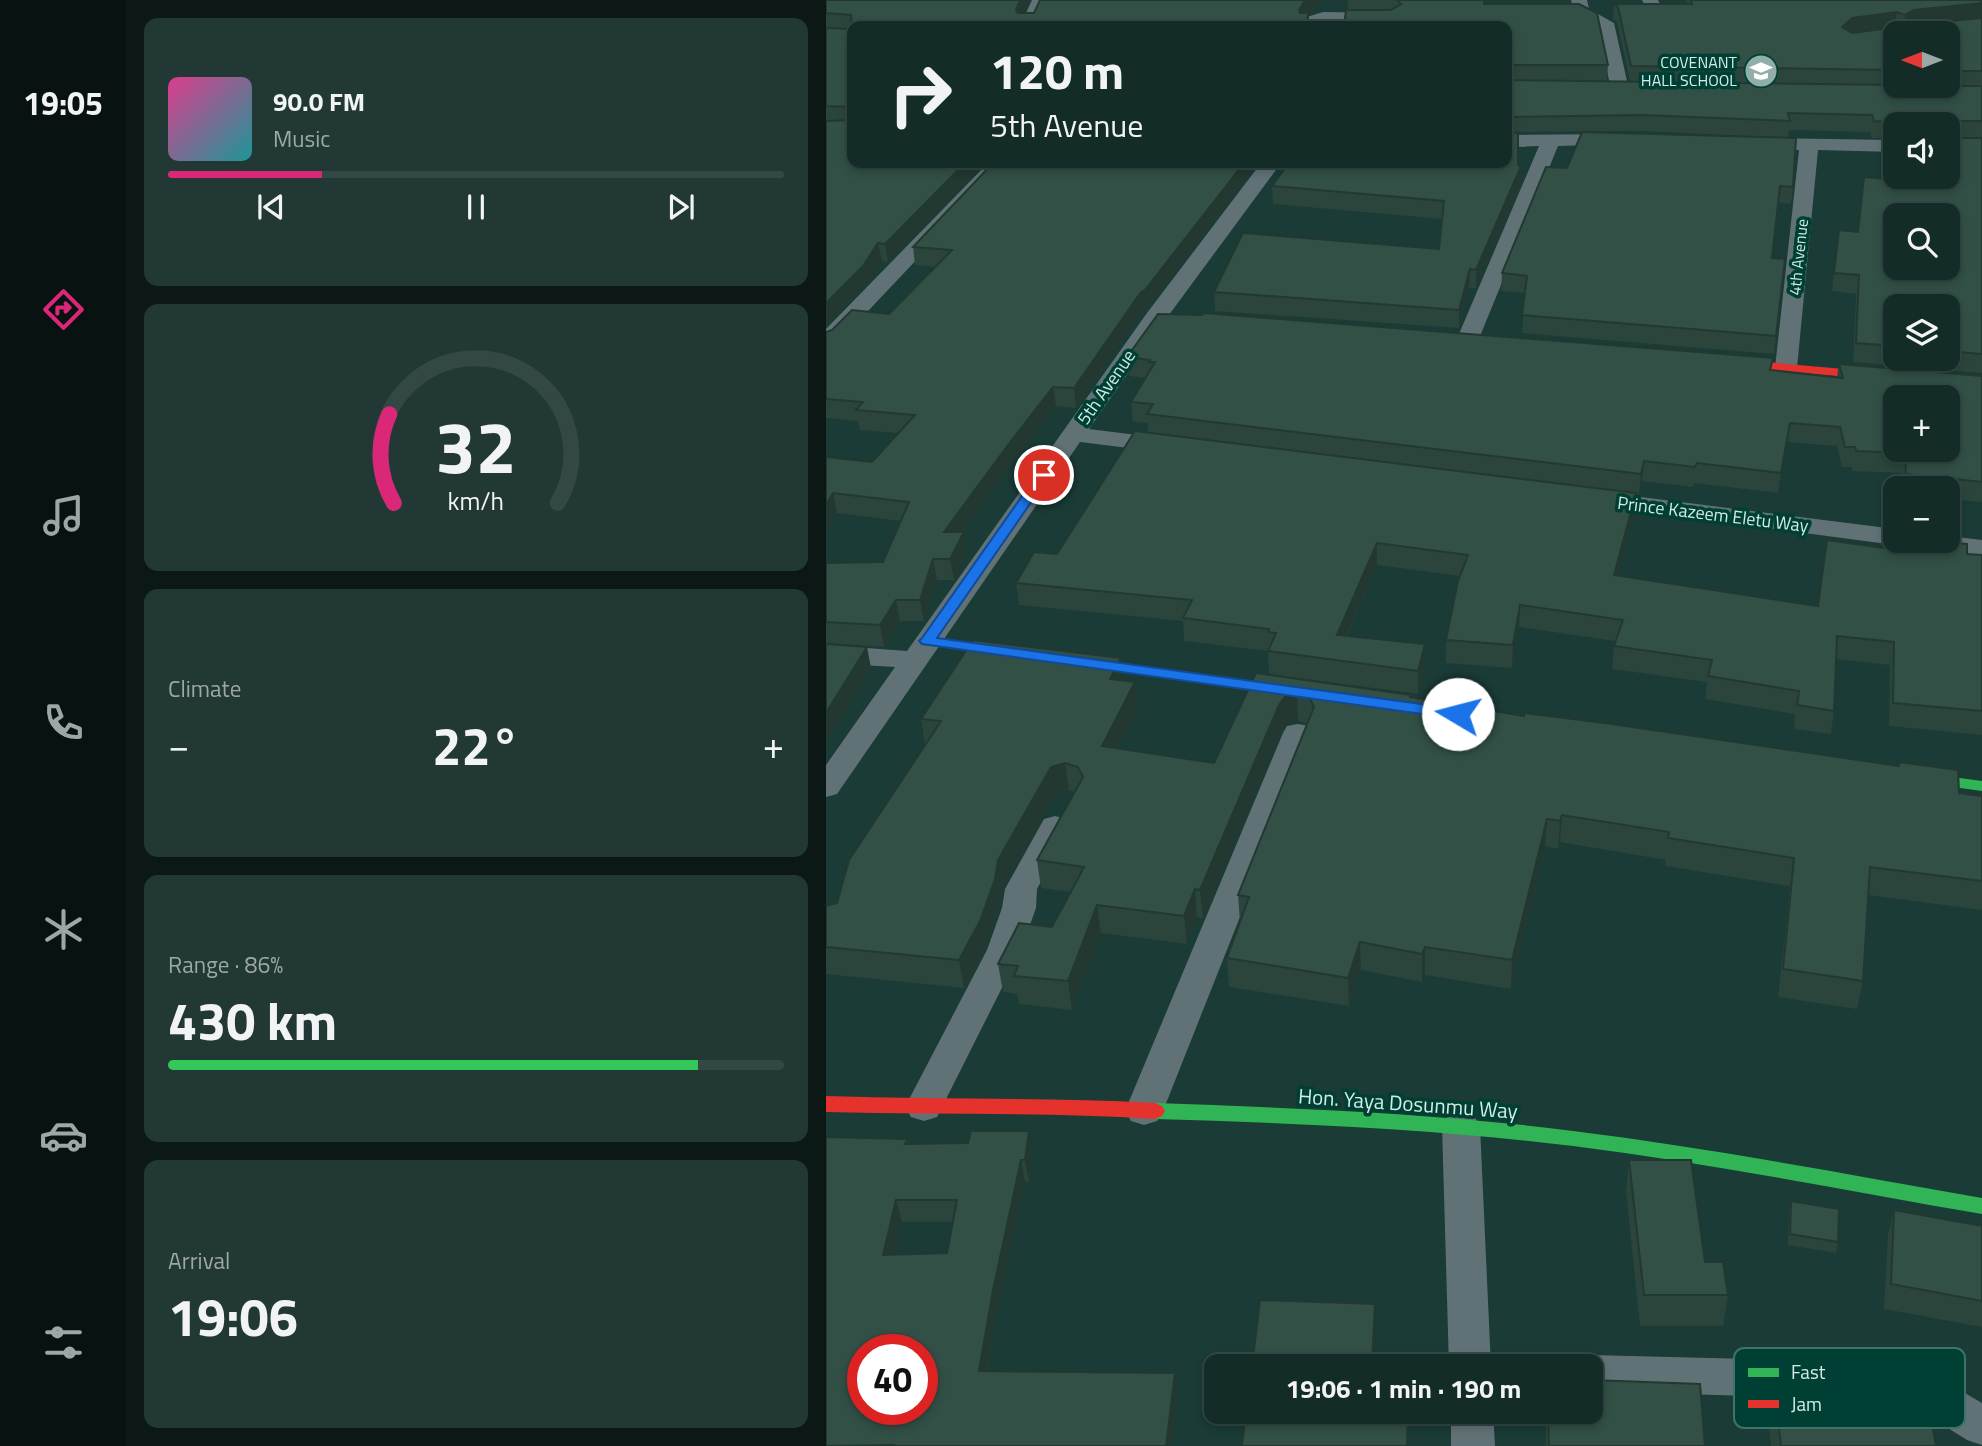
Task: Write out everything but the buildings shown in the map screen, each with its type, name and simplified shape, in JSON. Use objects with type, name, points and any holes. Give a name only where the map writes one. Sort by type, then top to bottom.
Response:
[{"type":"main road","points":[[1706,360],[1982,385]]},
{"type":"main road","points":[[920,651],[1320,695]]},
{"type":"main road","points":[[1885,773],[1982,786]]},
{"type":"main road","name":"Hon. Yaya Dosunmu Way","points":[[826,1104],[924,1107],[1065,1106],[1333,1116],[1461,1126],[1631,1146],[1982,1206]]},
{"type":"street","points":[[1030,21],[1040,0]]},
{"type":"street","points":[[1579,0],[1580,12],[1606,23],[1620,90]]},
{"type":"street","points":[[1312,21],[1323,17],[1391,18]]},
{"type":"street","points":[[1512,141],[1642,139]]},
{"type":"street","points":[[1467,341],[1550,142]]},
{"type":"street","points":[[1739,144],[1883,146]]},
{"type":"street","name":"4th Avenue","points":[[1786,368],[1808,146]]},
{"type":"street","points":[[826,342],[993,168]]},
{"type":"street","name":"5th Avenue","points":[[826,787],[1073,434],[1162,318],[1267,168]]},
{"type":"street","points":[[1073,434],[1196,449]]},
{"type":"street","name":"Prince Kazeem Eletu Way","points":[[1566,496],[1883,536]]},
{"type":"street","points":[[1960,545],[1982,548]]},
{"type":"street","points":[[826,654],[920,651]]},
{"type":"street","points":[[1144,1111],[1298,733]]},
{"type":"street","points":[[924,1107],[1004,950],[1018,908],[1021,889],[1068,803]]},
{"type":"street","points":[[1461,1126],[1470,1354]]},
{"type":"street","points":[[1603,1373],[1734,1377]]},
{"type":"street","points":[[1965,1416],[1982,1426]]},
{"type":"street","points":[[1472,1424],[1473,1446]]},
{"type":"traffic: fast","points":[[927,641],[1300,692]]},
{"type":"traffic: fast","points":[[1908,776],[1982,786]]},
{"type":"traffic: fast","points":[[1155,1111],[1393,1122],[1572,1138],[1719,1160],[1982,1206]]},
{"type":"traffic: jam","points":[[1719,362],[1982,385]]},
{"type":"traffic: jam","points":[[826,1104],[924,1107],[1065,1106],[1155,1111]]},
{"type":"place","name":"COVENANT HALL SCHOOL","points":[[1761,71]]},
{"type":"route","points":[[1044,475],[927,641],[1458,714]]}]
